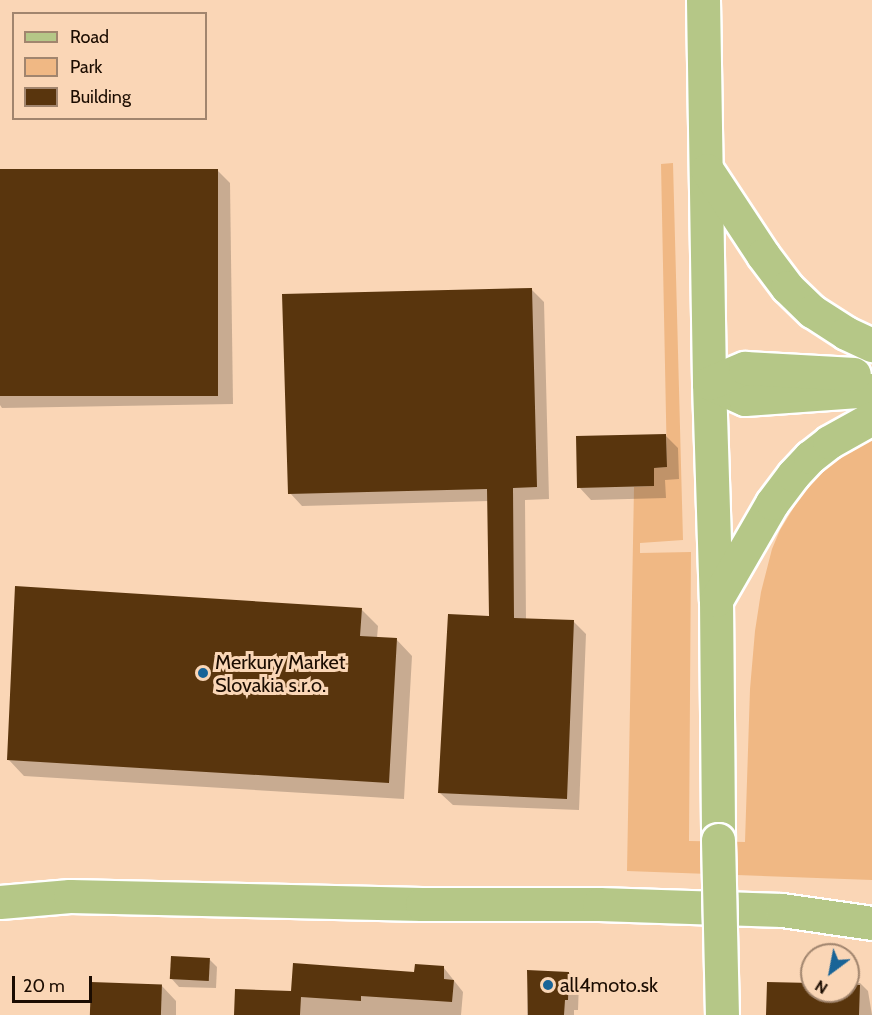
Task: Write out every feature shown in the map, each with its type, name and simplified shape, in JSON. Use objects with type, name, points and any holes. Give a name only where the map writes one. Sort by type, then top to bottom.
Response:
[{"type":"main road","points":[[704,0],[722,1015]]},
{"type":"main road","points":[[707,170],[787,287],[812,311],[846,333],[872,345]]},
{"type":"main road","points":[[709,383],[745,368],[872,375]]},
{"type":"main road","points":[[709,383],[745,399],[872,390]]},
{"type":"main road","points":[[716,600],[772,503],[794,475],[810,457],[829,442],[872,418]]},
{"type":"main road","points":[[0,902],[70,896],[782,910],[872,922]]},
{"type":"main road","points":[[782,910],[872,900]]},
{"type":"green space","points":[[673,163],[683,540],[640,543],[640,553],[691,552],[689,841],[745,842],[750,689],[755,631],[761,592],[772,549],[780,530],[807,486],[840,456],[872,436],[872,880],[627,871],[634,487],[654,486],[654,468],[667,467],[661,164]]},
{"type":"building","points":[[0,169],[218,169],[218,396],[0,396]]},
{"type":"building","points":[[532,288],[537,487],[513,488],[514,618],[574,620],[567,799],[438,793],[448,614],[489,616],[487,489],[288,494],[282,294]]},
{"type":"building","points":[[666,434],[667,467],[654,468],[654,486],[577,488],[576,436]]},
{"type":"building","name":"Merkury Market Slovakia s.r.o.","points":[[15,586],[362,608],[360,636],[397,638],[389,783],[7,760]]},
{"type":"building","points":[[171,956],[210,958],[209,981],[170,979]]},
{"type":"building","points":[[293,963],[414,972],[415,964],[444,966],[444,979],[454,980],[452,1002],[361,996],[361,1001],[301,997],[300,1015],[234,1015],[235,989],[291,991]]},
{"type":"building","name":"all4moto.sk","points":[[527,970],[569,972],[568,1000],[565,1000],[564,1015],[528,1015]]},
{"type":"building","points":[[91,982],[162,984],[161,1015],[90,1015]]},
{"type":"building","points":[[767,982],[800,983],[800,1003],[859,1003],[859,1015],[766,1015]]},
{"type":"place","name":"Merkury Market Slovakia s.r.o.","points":[[203,673]]},
{"type":"place","name":"all4moto.sk","points":[[548,985]]}]
